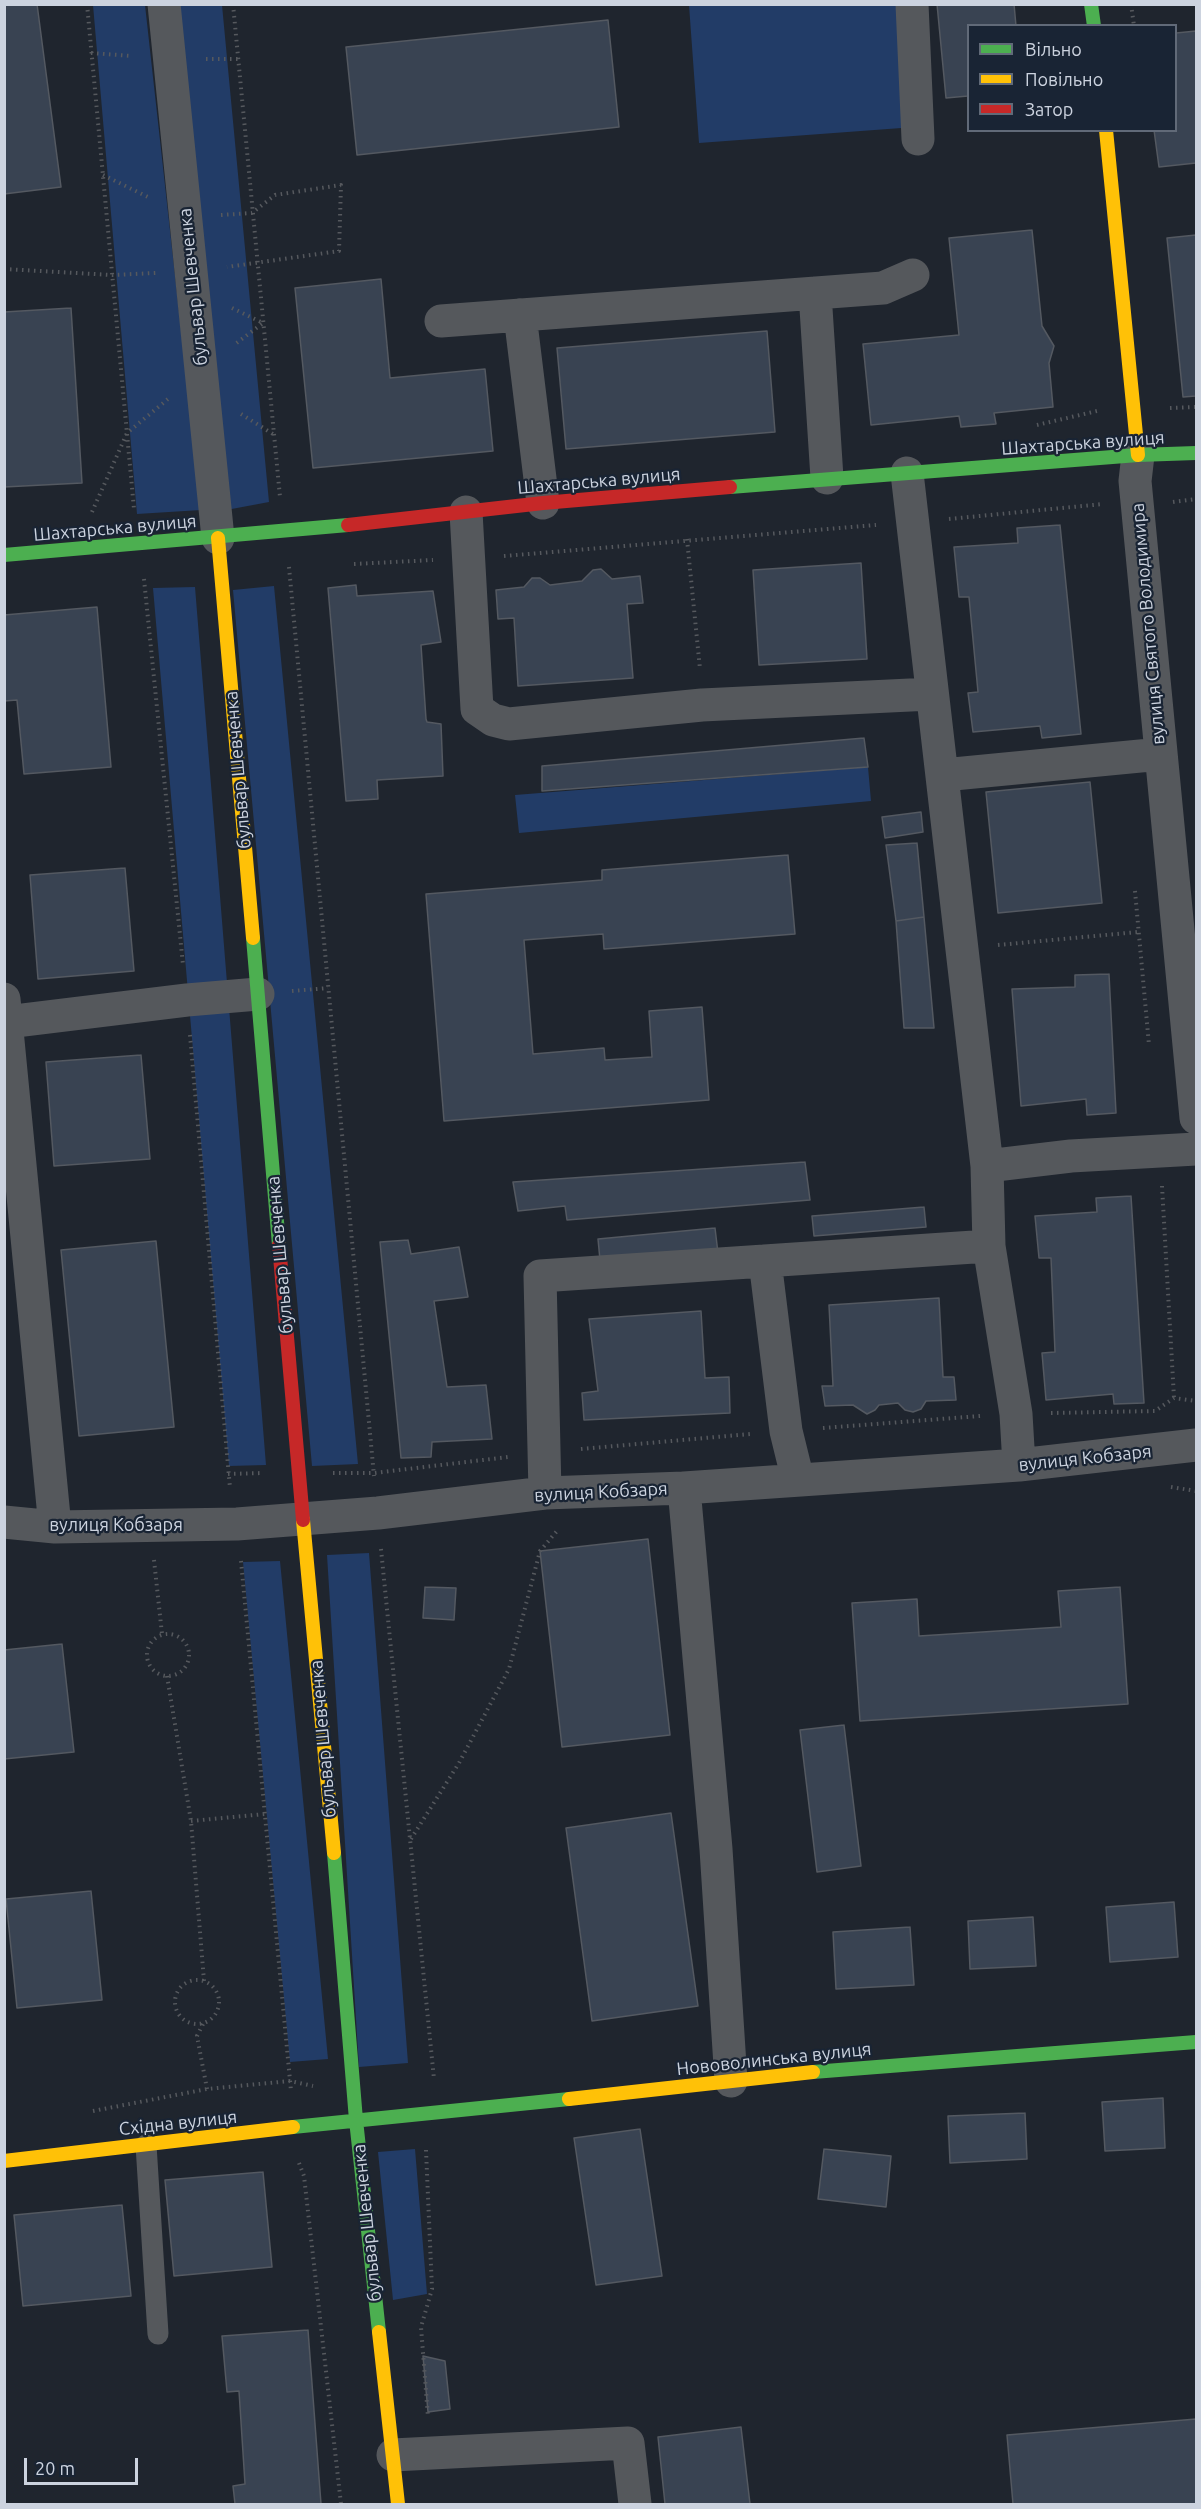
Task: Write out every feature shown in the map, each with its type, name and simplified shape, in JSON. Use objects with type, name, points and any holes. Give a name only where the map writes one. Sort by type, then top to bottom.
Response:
[{"type":"street","name":"бульвар Шевченка","points":[[164,4],[218,538],[356,2096],[356,2120],[398,2505]]},
{"type":"street","points":[[912,4],[918,139]]},
{"type":"street","points":[[1092,4],[1094,24]]},
{"type":"street","name":"вулиця Святого Володимира","points":[[1106,132],[1138,455],[1135,481],[1137,503],[1197,1118]]},
{"type":"street","points":[[441,321],[883,288],[913,275]]},
{"type":"street","points":[[815,293],[827,478]]},
{"type":"street","points":[[520,315],[543,503]]},
{"type":"street","name":"Шахтарська вулиця","points":[[4,555],[287,532],[543,503],[827,478],[1138,455],[1197,453]]},
{"type":"street","points":[[907,473],[987,1166],[989,1246],[1016,1414],[1019,1465]]},
{"type":"street","points":[[466,512],[477,709],[493,720],[509,724],[702,705],[932,694]]},
{"type":"street","points":[[943,775],[1161,754]]},
{"type":"street","points":[[55,1527],[6,1011],[258,994]]},
{"type":"street","points":[[987,1166],[1071,1156],[1197,1149]]},
{"type":"street","points":[[545,1493],[540,1276],[989,1246]]},
{"type":"street","points":[[765,1261],[786,1431],[798,1480]]},
{"type":"street","name":"вулиця Кобзаря","points":[[4,1522],[55,1527],[237,1524],[378,1513],[545,1493],[684,1488],[1019,1465],[1197,1445]]},
{"type":"street","points":[[684,1488],[716,1849],[731,2081]]},
{"type":"street","name":"Нововолинська вулиця","points":[[356,2120],[435,2114],[731,2081],[1197,2042]]},
{"type":"street","name":"Східна вулиця","points":[[4,2161],[356,2120]]},
{"type":"street","points":[[393,2455],[628,2443],[635,2505]]},
{"type":"lane","points":[[146,2145],[158,2334]]},
{"type":"path","points":[[87,4],[127,433],[187,1000],[228,1474],[237,1524],[295,2128],[295,2152],[304,2176],[341,2505]]},
{"type":"path","points":[[233,4],[281,507],[287,532],[374,1473],[435,2090],[435,2114],[425,2135],[432,2289],[421,2327],[430,2453]]},
{"type":"path","points":[[1131,4],[1134,24]]},
{"type":"path","points":[[252,213],[275,195],[341,185],[339,251]]},
{"type":"path","points":[[89,517],[127,433],[202,370],[263,323]]},
{"type":"path","points":[[345,564],[470,559],[1105,504],[1197,500]]},
{"type":"path","points":[[687,539],[702,705]]},
{"type":"path","points":[[277,567],[300,566]]},
{"type":"path","points":[[963,948],[1138,932]]},
{"type":"path","points":[[228,1474],[374,1473],[543,1453],[786,1431],[1016,1414],[1155,1411],[1174,1398],[1197,1401]]},
{"type":"path","points":[[410,1840],[459,1763],[509,1669],[540,1551],[557,1531]]},
{"type":"path","points":[[153,1553],[162,1634]]},
{"type":"path","points":[[162,1634],[172,1634],[182,1638],[188,1647],[189,1658],[185,1667],[177,1674],[166,1676],[153,1670],[147,1657],[150,1643],[162,1634]]},
{"type":"path","points":[[166,1676],[191,1821],[204,1981]]},
{"type":"path","points":[[191,1821],[265,1814]]},
{"type":"path","points":[[190,1981],[204,1981],[213,1987],[219,1997],[219,2008],[213,2018],[203,2024],[189,2024],[179,2015],[175,2002],[179,1989],[190,1981]]},
{"type":"path","points":[[203,2024],[197,2036],[207,2089]]},
{"type":"path","points":[[83,2113],[207,2089],[290,2081],[356,2096]]},
{"type":"shaded area","points":[[93,5],[145,5],[201,510],[137,514]]},
{"type":"shaded area","points":[[171,5],[222,5],[269,502],[221,511]]},
{"type":"shaded area","points":[[689,5],[906,5],[915,127],[699,143]]},
{"type":"shaded area","points":[[274,586],[358,1464],[312,1466],[233,590]]},
{"type":"shaded area","points":[[195,587],[266,1465],[229,1466],[153,588]]},
{"type":"shaded area","points":[[868,767],[871,801],[519,833],[515,795]]},
{"type":"shaded area","points":[[369,1553],[408,2063],[359,2067],[327,1555]]},
{"type":"shaded area","points":[[280,1561],[328,2059],[290,2062],[243,1562]]},
{"type":"shaded area","points":[[415,2149],[427,2294],[393,2300],[378,2152]]},
{"type":"building","points":[[4,4],[37,4],[61,187],[4,194]]},
{"type":"building","points":[[937,4],[1014,4],[1016,24],[967,24],[967,96],[946,98]]},
{"type":"building","points":[[608,20],[619,127],[357,155],[346,47]]},
{"type":"building","points":[[1196,31],[1196,163],[1159,167],[1154,132],[1177,132],[1177,33]]},
{"type":"building","points":[[1032,230],[1042,326],[1054,346],[1049,363],[1053,407],[994,413],[996,424],[961,427],[959,416],[871,425],[863,344],[959,335],[949,238]]},
{"type":"building","points":[[1196,235],[1196,396],[1183,397],[1167,238]]},
{"type":"building","points":[[381,279],[390,378],[485,369],[493,451],[313,468],[295,288]]},
{"type":"building","points":[[71,308],[82,483],[4,487],[4,312]]},
{"type":"building","points":[[767,331],[775,432],[566,449],[557,348]]},
{"type":"building","points":[[1060,525],[1081,734],[1042,738],[1040,726],[973,732],[968,693],[978,692],[969,597],[959,597],[954,547],[1018,543],[1017,528]]},
{"type":"building","points":[[861,563],[867,659],[759,665],[753,570]]},
{"type":"building","points":[[601,569],[612,579],[640,576],[643,603],[627,604],[633,678],[518,686],[514,618],[498,619],[496,590],[524,587],[532,578],[540,578],[550,585],[582,581],[593,570]]},
{"type":"building","points":[[356,585],[357,596],[433,591],[441,642],[421,645],[426,719],[427,722],[441,724],[443,776],[377,780],[378,799],[346,801],[328,588]]},
{"type":"building","points":[[97,607],[111,767],[24,774],[17,700],[4,701],[4,615]]},
{"type":"building","points":[[864,738],[868,767],[542,791],[542,766]]},
{"type":"building","points":[[1090,782],[1102,903],[998,913],[986,792]]},
{"type":"building","points":[[921,812],[923,832],[885,838],[882,817]]},
{"type":"building","points":[[917,843],[924,917],[896,921],[886,845]]},
{"type":"building","points":[[788,855],[795,934],[604,949],[603,934],[524,940],[533,1054],[604,1048],[605,1060],[652,1057],[649,1011],[702,1007],[709,1100],[444,1121],[426,894],[602,880],[602,870]]},
{"type":"building","points":[[125,868],[134,971],[38,979],[30,875]]},
{"type":"building","points":[[924,917],[934,1028],[904,1028],[896,921]]},
{"type":"building","points":[[1109,974],[1116,1113],[1087,1115],[1086,1099],[1021,1106],[1012,989],[1075,987],[1075,975]]},
{"type":"building","points":[[141,1055],[150,1159],[54,1166],[46,1062]]},
{"type":"building","points":[[805,1162],[810,1200],[567,1220],[565,1206],[518,1211],[513,1182]]},
{"type":"building","points":[[1131,1196],[1144,1403],[1114,1404],[1113,1394],[1046,1400],[1042,1353],[1055,1352],[1051,1258],[1039,1258],[1035,1216],[1097,1212],[1096,1198]]},
{"type":"building","points":[[924,1207],[926,1227],[814,1236],[812,1216]]},
{"type":"building","points":[[715,1228],[718,1253],[600,1260],[598,1239]]},
{"type":"building","points":[[408,1240],[411,1254],[459,1247],[468,1297],[434,1301],[447,1387],[486,1385],[492,1439],[432,1442],[431,1457],[401,1458],[380,1242]]},
{"type":"building","points":[[156,1241],[174,1427],[79,1436],[61,1250]]},
{"type":"building","points":[[939,1298],[943,1377],[954,1377],[956,1400],[926,1401],[921,1409],[913,1412],[905,1410],[898,1403],[879,1405],[867,1414],[853,1405],[825,1406],[822,1386],[833,1386],[829,1305]]},
{"type":"building","points":[[701,1311],[705,1378],[729,1377],[730,1413],[584,1420],[582,1393],[598,1391],[589,1319]]},
{"type":"building","points":[[648,1539],[670,1735],[562,1747],[540,1551]]},
{"type":"building","points":[[425,1587],[456,1588],[454,1620],[423,1618]]},
{"type":"building","points":[[1120,1587],[1128,1704],[860,1721],[852,1603],[917,1599],[919,1636],[1061,1627],[1058,1591]]},
{"type":"building","points":[[62,1644],[74,1752],[4,1759],[4,1650]]},
{"type":"building","points":[[844,1725],[861,1866],[817,1872],[800,1730]]},
{"type":"building","points":[[671,1813],[698,2006],[592,2021],[566,1828]]},
{"type":"building","points":[[91,1891],[102,2000],[17,2008],[6,1899]]},
{"type":"building","points":[[1174,1902],[1178,1957],[1110,1962],[1106,1907]]},
{"type":"building","points":[[1033,1917],[1036,1966],[970,1969],[968,1921]]},
{"type":"building","points":[[910,1927],[914,1985],[836,1989],[833,1932]]},
{"type":"building","points":[[1163,2098],[1165,2148],[1105,2151],[1102,2102]]},
{"type":"building","points":[[1025,2113],[1027,2159],[950,2163],[948,2116]]},
{"type":"building","points":[[640,2129],[662,2276],[596,2285],[574,2138]]},
{"type":"building","points":[[824,2149],[891,2156],[886,2207],[818,2199]]},
{"type":"building","points":[[263,2172],[272,2267],[174,2276],[165,2180]]},
{"type":"building","points":[[122,2205],[131,2296],[23,2306],[14,2215]]},
{"type":"building","points":[[308,2330],[321,2504],[235,2504],[233,2486],[245,2484],[239,2391],[227,2392],[222,2336]]},
{"type":"building","points":[[423,2356],[445,2361],[450,2409],[428,2412]]},
{"type":"building","points":[[1196,2419],[1196,2504],[1013,2504],[1007,2435]]},
{"type":"building","points":[[741,2427],[750,2504],[665,2504],[658,2437]]},
{"type":"traffic: fast","points":[[1091,4],[1094,24]]},
{"type":"traffic: fast","points":[[730,487],[1138,455],[1196,453]]},
{"type":"traffic: fast","points":[[4,555],[348,525]]},
{"type":"traffic: fast","points":[[253,938],[279,1245]]},
{"type":"traffic: fast","points":[[334,1853],[356,2120],[379,2332]]},
{"type":"traffic: fast","points":[[813,2072],[1196,2042]]},
{"type":"traffic: fast","points":[[293,2127],[569,2099]]},
{"type":"traffic: slow","points":[[1106,132],[1138,455]]},
{"type":"traffic: slow","points":[[218,538],[253,938]]},
{"type":"traffic: slow","points":[[303,1520],[334,1853]]},
{"type":"traffic: slow","points":[[569,2099],[813,2072]]},
{"type":"traffic: slow","points":[[4,2161],[293,2127]]},
{"type":"traffic: slow","points":[[379,2332],[398,2504]]},
{"type":"traffic: jam","points":[[348,525],[543,503],[730,487]]},
{"type":"traffic: jam","points":[[279,1245],[303,1520]]}]
